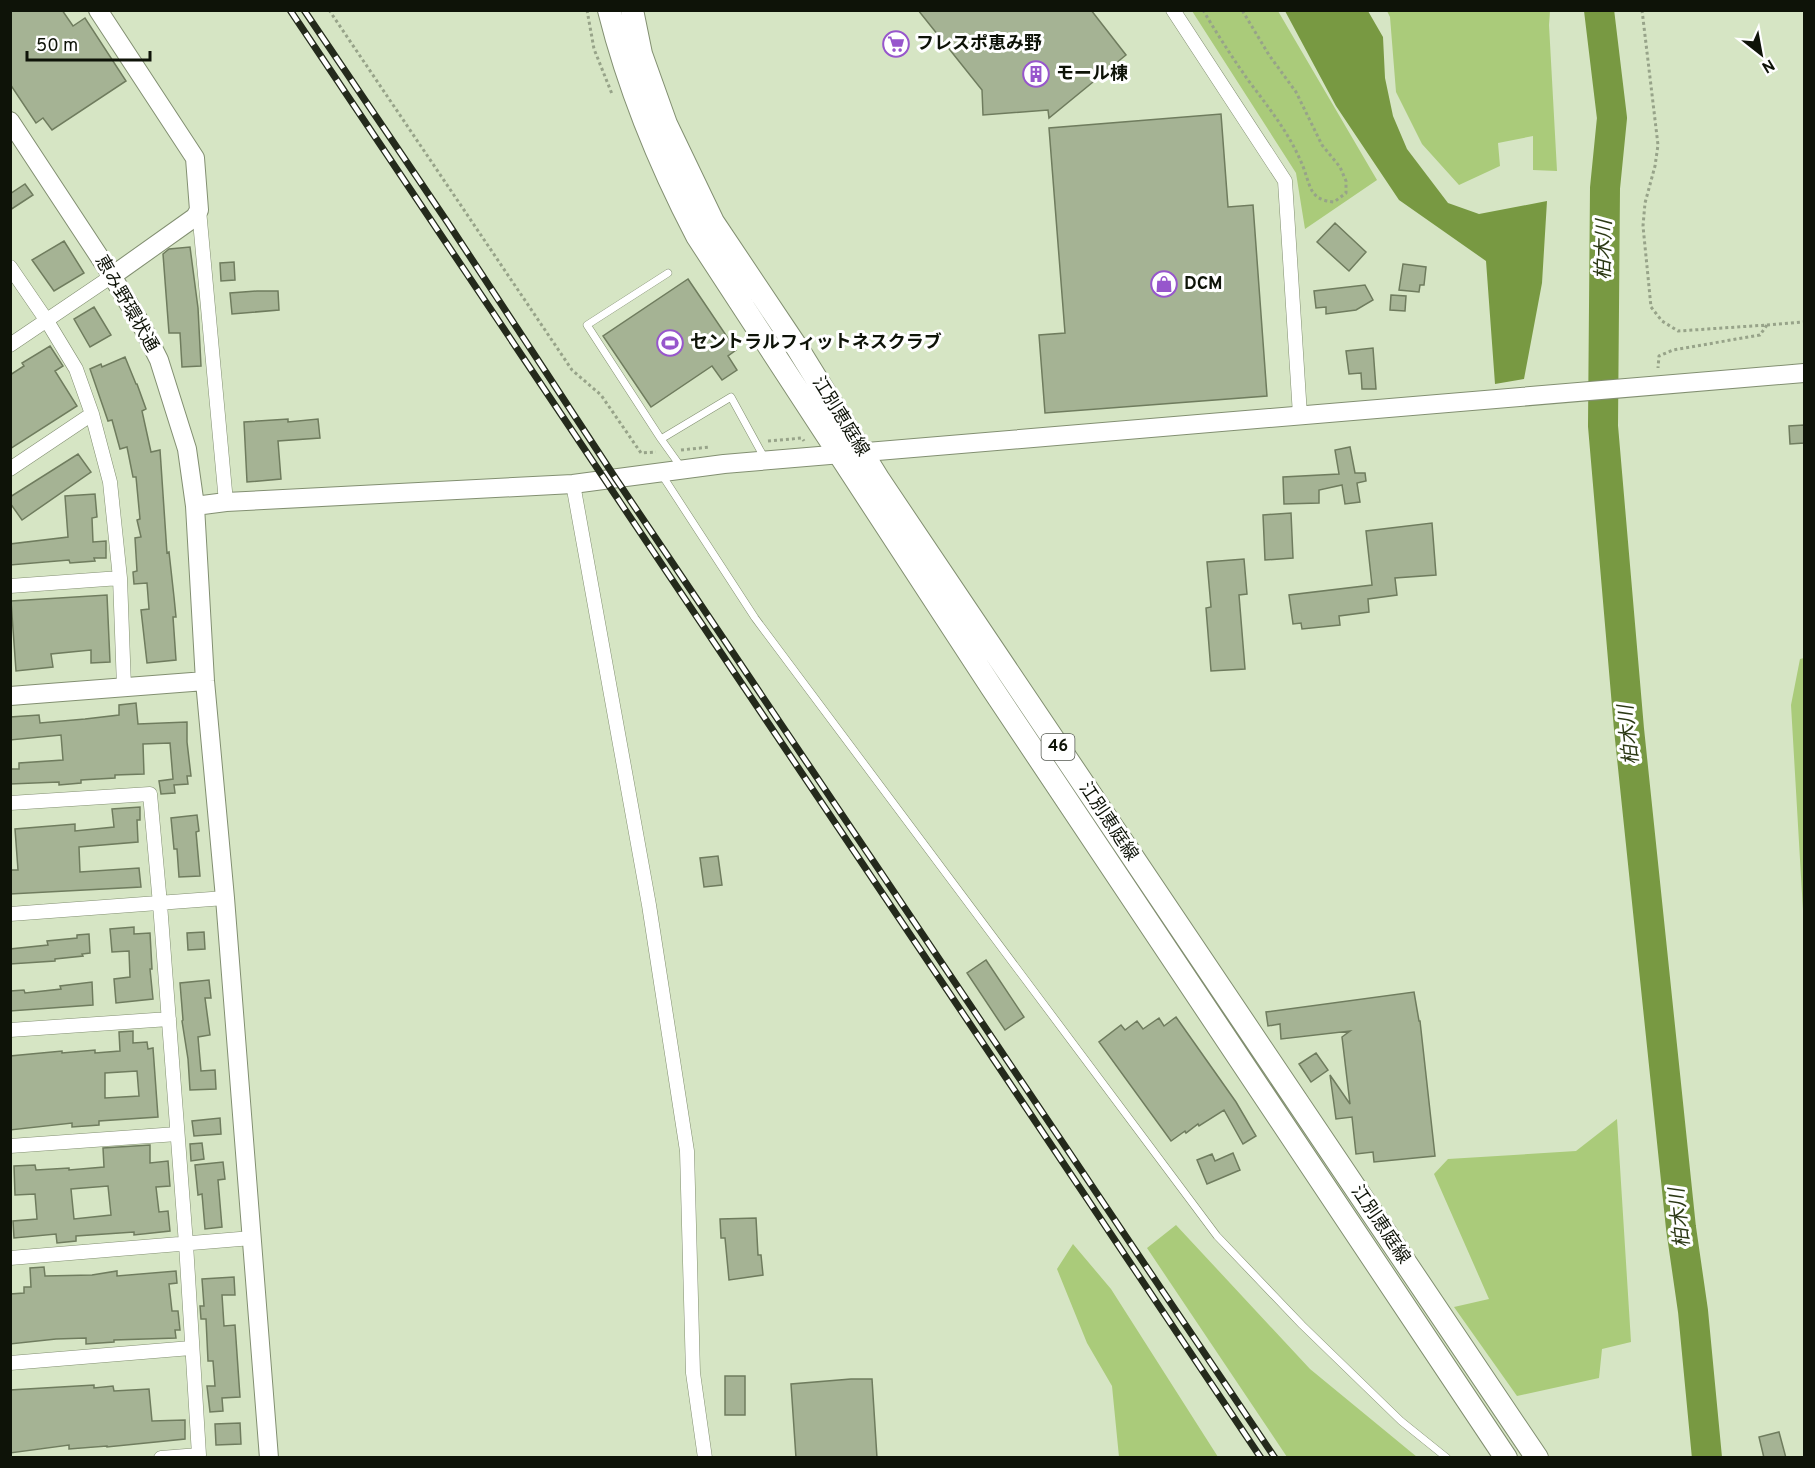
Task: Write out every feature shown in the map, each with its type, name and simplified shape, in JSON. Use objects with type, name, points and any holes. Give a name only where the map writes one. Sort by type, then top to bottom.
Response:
[{"type":"main road","name":"江別恵庭線","points":[[609,10],[633,94],[671,187],[697,236],[998,698],[1506,1458]]},
{"type":"main road","name":"江別恵庭線","points":[[632,10],[641,54],[666,124],[713,222],[791,338],[862,452],[985,639],[1537,1458]]},
{"type":"street","points":[[98,10],[195,158],[226,502]]},
{"type":"street","points":[[1173,10],[1285,181],[1300,415]]},
{"type":"street","name":"恵み野環状通","points":[[10,121],[112,276],[159,360],[187,449],[195,506],[205,681],[225,898],[269,1458]]},
{"type":"street","points":[[10,345],[195,218],[199,210]]},
{"type":"street","points":[[10,267],[76,369],[92,414],[110,482],[120,578],[124,687]]},
{"type":"street","points":[[195,506],[226,502],[573,483],[839,454],[1804,373]]},
{"type":"street","points":[[10,469],[92,414]]},
{"type":"street","points":[[573,483],[649,904],[687,1151],[693,1373],[705,1458]]},
{"type":"street","points":[[10,586],[120,578]]},
{"type":"street","points":[[10,696],[205,681]]},
{"type":"street","points":[[10,803],[150,794],[186,1244],[199,1455],[161,1458]]},
{"type":"street","points":[[10,914],[225,898]]},
{"type":"street","points":[[10,1030],[169,1019]]},
{"type":"street","points":[[10,1146],[177,1134]]},
{"type":"street","points":[[10,1258],[252,1238]]},
{"type":"street","points":[[10,1363],[191,1348]]},
{"type":"lane","points":[[668,273],[587,325],[683,470]]},
{"type":"lane","points":[[661,439],[731,397],[766,461]]},
{"type":"lane","points":[[661,473],[755,618],[1217,1236],[1302,1326],[1401,1421],[1447,1458]]},
{"type":"path","points":[[329,10],[572,370],[601,395],[641,453],[713,447]]},
{"type":"path","points":[[1203,10],[1242,72],[1284,128],[1315,196],[1322,201],[1334,202],[1346,193],[1346,181],[1340,167],[1322,145],[1296,92],[1269,55],[1242,10]]},
{"type":"path","points":[[1642,10],[1658,145],[1645,202],[1643,226],[1651,307],[1662,321],[1678,331],[1804,321]]},
{"type":"path","points":[[1650,386],[1659,356],[1673,350],[1760,335],[1767,325]]},
{"type":"path","points":[[757,442],[802,438],[815,458]]},
{"type":"shaded area","points":[[1192,11],[1278,11],[1377,180],[1305,229],[1296,173]]},
{"type":"shaded area","points":[[1285,11],[1368,11],[1383,37],[1385,78],[1393,116],[1407,149],[1448,203],[1479,214],[1547,201],[1542,283],[1524,379],[1495,384],[1486,261],[1399,200],[1336,106]]},
{"type":"shaded area","points":[[1387,11],[1550,11],[1557,171],[1533,170],[1533,136],[1498,143],[1500,166],[1459,185],[1422,144],[1396,92],[1390,17]]},
{"type":"shaded area","points":[[1804,658],[1804,928],[1791,705],[1800,659]]},
{"type":"shaded area","points":[[1617,1119],[1631,1342],[1602,1349],[1599,1378],[1517,1396],[1454,1307],[1489,1299],[1434,1174],[1448,1159],[1576,1151]]},
{"type":"shaded area","points":[[1176,1225],[1310,1369],[1417,1457],[1287,1457],[1147,1248]]},
{"type":"shaded area","points":[[1073,1244],[1111,1289],[1218,1457],[1119,1457],[1112,1386],[1087,1343],[1057,1269]]},
{"type":"building","points":[[10,10],[62,10],[73,26],[85,18],[126,81],[52,130],[43,118],[36,123],[10,84]]},
{"type":"building","name":"モール棟","points":[[918,10],[1091,10],[1126,55],[1049,118],[1048,110],[983,115],[982,90]]},
{"type":"building","points":[[1221,114],[1228,207],[1253,205],[1267,396],[1045,413],[1039,335],[1065,333],[1049,128]]},
{"type":"building","points":[[25,184],[33,195],[10,210],[10,194]]},
{"type":"building","points":[[1335,223],[1366,252],[1349,271],[1317,242]]},
{"type":"building","points":[[64,241],[84,273],[54,291],[32,260]]},
{"type":"building","points":[[190,247],[198,308],[201,366],[182,367],[180,333],[169,333],[163,254],[169,249]]},
{"type":"building","points":[[234,262],[235,280],[221,281],[220,263]]},
{"type":"building","points":[[1403,264],[1426,267],[1424,285],[1420,285],[1419,292],[1399,290]]},
{"type":"building","name":"セントラルフィットネスクラブ","points":[[688,279],[736,350],[728,356],[737,370],[722,380],[712,366],[651,407],[603,336]]},
{"type":"building","points":[[1365,285],[1373,300],[1356,310],[1326,314],[1326,307],[1316,308],[1314,291]]},
{"type":"building","points":[[278,291],[279,310],[232,314],[230,293]]},
{"type":"building","points":[[1391,295],[1406,296],[1405,311],[1390,310]]},
{"type":"building","points":[[94,307],[111,335],[90,347],[74,319]]},
{"type":"building","points":[[50,346],[63,366],[55,371],[77,406],[10,449],[10,375],[24,366],[22,363]]},
{"type":"building","points":[[1373,348],[1376,389],[1362,389],[1361,373],[1349,374],[1346,351]]},
{"type":"building","points":[[125,357],[146,409],[142,411],[151,452],[160,450],[167,553],[169,552],[176,617],[173,617],[176,660],[147,663],[141,610],[149,609],[147,583],[134,584],[133,572],[137,571],[135,538],[141,537],[137,520],[140,519],[136,477],[133,477],[127,447],[120,449],[112,420],[108,421],[90,369],[101,364],[102,367]]},
{"type":"building","points":[[288,419],[288,422],[318,419],[320,438],[278,441],[281,479],[247,482],[244,422]]},
{"type":"building","points":[[1804,425],[1804,443],[1790,444],[1789,426]]},
{"type":"building","points":[[1350,447],[1355,473],[1365,473],[1366,481],[1357,483],[1360,502],[1345,504],[1342,485],[1319,490],[1319,503],[1284,504],[1283,477],[1339,474],[1335,450]]},
{"type":"building","points":[[78,454],[91,472],[22,520],[10,503],[10,497]]},
{"type":"building","points":[[95,494],[97,517],[92,518],[93,542],[106,541],[106,558],[70,563],[69,560],[10,565],[10,544],[68,537],[65,496]]},
{"type":"building","points":[[1291,513],[1293,558],[1265,560],[1263,515]]},
{"type":"building","points":[[1432,523],[1436,575],[1395,578],[1397,595],[1368,599],[1369,612],[1339,616],[1340,625],[1302,629],[1301,623],[1293,624],[1289,595],[1372,585],[1366,531]]},
{"type":"building","points":[[1244,559],[1247,594],[1239,595],[1245,669],[1211,671],[1206,608],[1211,607],[1207,562]]},
{"type":"building","points":[[107,595],[110,662],[91,663],[91,650],[51,654],[53,667],[16,671],[11,601]]},
{"type":"building","points":[[136,703],[138,724],[187,722],[191,776],[187,776],[188,784],[174,785],[175,793],[161,794],[159,781],[173,779],[170,743],[143,744],[144,774],[115,775],[115,778],[81,780],[81,783],[59,785],[59,782],[10,784],[10,769],[19,769],[19,763],[63,760],[61,735],[10,740],[10,717],[39,715],[40,723],[85,719],[119,715],[119,705]]},
{"type":"building","points":[[140,807],[140,820],[137,820],[138,842],[79,847],[80,872],[139,868],[141,887],[10,894],[10,870],[18,870],[15,829],[75,824],[75,831],[114,827],[112,809]]},
{"type":"building","points":[[197,815],[199,831],[196,832],[200,876],[179,877],[171,818]]},
{"type":"building","points":[[718,856],[722,885],[704,887],[700,858]]},
{"type":"building","points":[[134,927],[134,934],[150,933],[153,999],[116,1003],[114,979],[130,977],[129,951],[112,952],[110,929]]},
{"type":"building","points":[[204,932],[205,949],[188,950],[187,933]]},
{"type":"building","points":[[89,934],[90,953],[82,954],[83,956],[55,959],[55,961],[10,964],[10,949],[48,945],[47,941],[77,938],[77,935]]},
{"type":"building","points":[[986,960],[1024,1017],[1005,1030],[967,973]]},
{"type":"building","points":[[209,980],[211,998],[205,998],[210,1035],[198,1037],[201,1071],[215,1070],[216,1089],[190,1090],[180,983]]},
{"type":"building","points":[[92,982],[93,1005],[10,1011],[10,991],[24,990],[25,993],[61,989],[60,986]]},
{"type":"building","points":[[1414,992],[1420,1021],[1435,1156],[1374,1162],[1373,1152],[1356,1154],[1352,1117],[1336,1119],[1330,1075],[1350,1104],[1342,1037],[1350,1031],[1281,1039],[1280,1024],[1268,1026],[1266,1012]]},
{"type":"building","points":[[1176,1017],[1236,1102],[1256,1136],[1243,1144],[1224,1110],[1171,1141],[1099,1042],[1121,1025],[1125,1030],[1137,1021],[1143,1029],[1159,1018],[1164,1026]]},
{"type":"building","points":[[133,1031],[133,1043],[147,1042],[148,1049],[153,1048],[158,1117],[99,1121],[99,1125],[72,1127],[72,1123],[10,1130],[10,1056],[62,1051],[62,1053],[95,1050],[95,1053],[120,1051],[119,1032]],"holes":[[[137,1071],[139,1096],[105,1098],[105,1073]]]},
{"type":"building","points":[[1316,1053],[1328,1070],[1311,1082],[1299,1064]]},
{"type":"building","points":[[220,1118],[221,1134],[194,1136],[192,1121]]},
{"type":"building","points":[[202,1143],[204,1159],[191,1161],[190,1144]]},
{"type":"building","points":[[150,1145],[150,1163],[168,1161],[170,1186],[156,1187],[159,1212],[168,1211],[170,1231],[134,1235],[134,1232],[76,1236],[76,1241],[57,1243],[56,1234],[14,1238],[13,1221],[37,1219],[35,1194],[15,1195],[14,1166],[35,1165],[36,1170],[104,1167],[103,1148]],"holes":[[[108,1186],[111,1215],[74,1219],[71,1189]]]},
{"type":"building","points":[[1233,1153],[1240,1170],[1207,1184],[1197,1160],[1212,1154],[1215,1161]]},
{"type":"building","points":[[223,1162],[225,1179],[218,1180],[222,1227],[205,1229],[202,1194],[198,1195],[195,1165]]},
{"type":"building","points":[[756,1218],[758,1255],[761,1255],[763,1275],[729,1280],[725,1238],[721,1238],[720,1219]]},
{"type":"building","points":[[44,1267],[45,1276],[92,1275],[117,1271],[117,1276],[176,1271],[177,1283],[169,1284],[172,1311],[178,1311],[180,1330],[175,1330],[176,1338],[114,1340],[114,1342],[86,1344],[86,1338],[56,1339],[10,1344],[10,1294],[24,1293],[24,1287],[31,1287],[30,1268]]},
{"type":"building","points":[[234,1277],[235,1295],[222,1295],[224,1326],[235,1325],[240,1397],[222,1398],[223,1411],[210,1412],[207,1386],[215,1386],[213,1361],[208,1361],[206,1319],[201,1319],[200,1306],[204,1306],[202,1279]]},
{"type":"building","points":[[725,1376],[745,1376],[745,1415],[725,1415]]},
{"type":"building","points":[[872,1379],[877,1458],[796,1458],[791,1384]]},
{"type":"building","points":[[94,1385],[94,1388],[113,1386],[114,1391],[149,1389],[152,1421],[185,1420],[185,1439],[69,1449],[69,1445],[10,1453],[10,1390]]},
{"type":"building","points":[[240,1423],[241,1444],[216,1445],[215,1424]]},
{"type":"building","points":[[1779,1432],[1786,1458],[1764,1458],[1759,1437]]},
{"type":"waterway","name":"柏木川","points":[[1599,10],[1612,118],[1605,188],[1603,426],[1629,729],[1707,1458]]},
{"type":"railway","points":[[290,10],[1261,1458]]},
{"type":"railway","points":[[304,10],[448,223],[616,479],[1275,1458]]},
{"type":"place","name":"フレスポ恵み野","points":[[896,44]]},
{"type":"place","name":"モール棟","points":[[1036,74]]},
{"type":"place","name":"DCM","points":[[1164,284]]},
{"type":"place","name":"セントラルフィットネスクラブ","points":[[670,343]]}]
